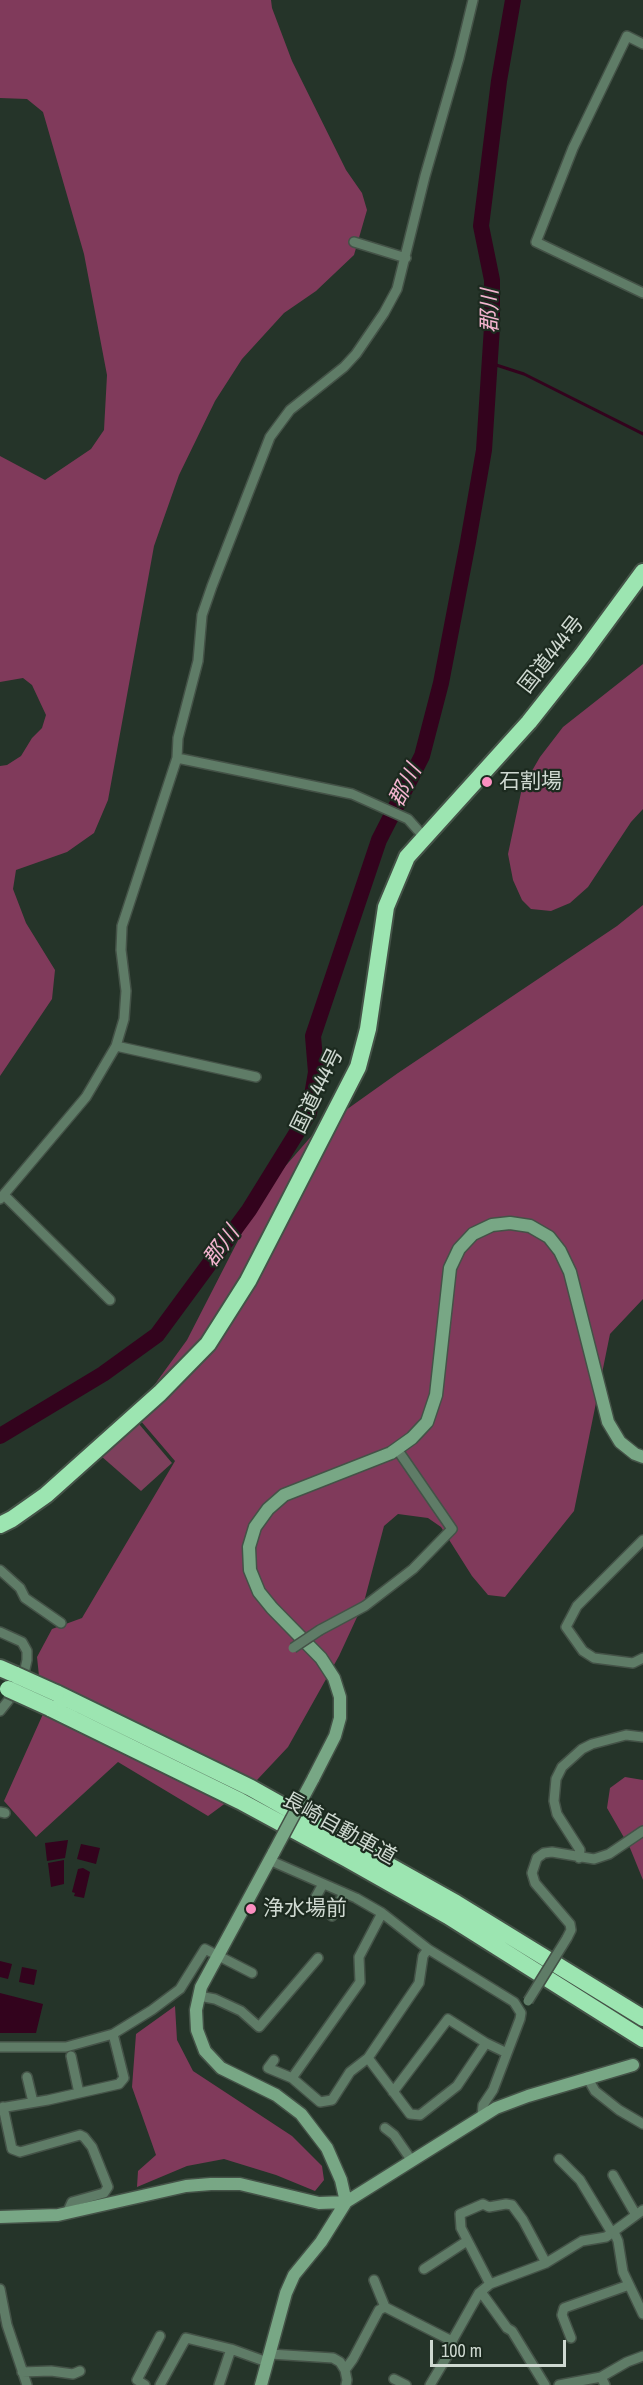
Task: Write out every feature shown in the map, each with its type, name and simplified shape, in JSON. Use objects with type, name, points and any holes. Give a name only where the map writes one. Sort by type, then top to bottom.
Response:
[{"type":"highway","name":"国道444号","points":[[0,1525],[46,1495],[160,1393],[208,1344],[248,1281],[358,1067],[368,1029],[386,907],[407,857],[528,722],[582,656],[643,572]]},
{"type":"highway","name":"長崎自動車道","points":[[0,1668],[8,1683],[53,1700],[251,1788],[456,1903],[643,2018]]},
{"type":"highway","name":"長崎自動車道","points":[[53,1700],[347,1858],[448,1916],[643,2039]]},
{"type":"highway","points":[[519,1941],[577,1966],[643,2007]]},
{"type":"highway","points":[[588,2004],[643,2047]]},
{"type":"street","points":[[110,1300],[2,1197],[86,1097],[116,1046],[124,1019],[126,991],[121,950],[122,926],[177,758],[178,738],[198,661],[202,615],[265,446],[290,410],[344,368],[356,354],[384,313],[397,289],[473,0]]},
{"type":"street","points":[[643,44],[627,36],[573,148],[536,242],[643,293]]},
{"type":"street","points":[[354,242],[406,258]]},
{"type":"street","points":[[177,758],[352,794],[408,819],[424,837]]},
{"type":"street","points":[[116,1046],[256,1077]]},
{"type":"street","points":[[346,2202],[342,2180],[327,2148],[301,2114],[276,2095],[221,2068],[205,2051],[196,2030],[196,2010],[201,1987],[314,1779],[335,1736],[340,1718],[340,1697],[334,1678],[321,1658],[259,1592],[250,1570],[249,1547],[255,1527],[267,1509],[284,1495],[323,1478],[370,1462],[397,1449],[412,1438],[427,1422],[436,1395],[450,1268],[459,1249],[473,1234],[492,1225],[510,1223],[530,1226],[549,1237],[560,1251],[570,1272],[608,1422],[620,1442],[635,1454],[643,1457]]},
{"type":"street","points":[[293,1648],[320,1630],[365,1606],[405,1575],[452,1529],[397,1449]]},
{"type":"street","points":[[643,1540],[577,1606],[566,1627],[583,1651],[594,1658],[633,1663],[643,1658]]},
{"type":"street","points":[[0,1570],[20,1588],[25,1598],[61,1623]]},
{"type":"street","points":[[0,1632],[22,1642],[27,1651],[25,1669],[0,1711]]},
{"type":"street","points":[[579,1858],[580,1850],[557,1814],[554,1801],[556,1779],[562,1767],[582,1749],[592,1744],[626,1735],[643,1737]]},
{"type":"street","points":[[518,2007],[528,2001],[571,1930],[570,1924],[535,1883],[532,1873],[537,1858],[544,1853],[552,1852],[594,1859],[609,1854],[643,1831]]},
{"type":"street","points":[[272,1856],[382,1913],[428,1949],[504,1995],[518,2007],[520,2019],[494,2090],[483,2105],[482,2116]]},
{"type":"street","points":[[312,1904],[323,1884]]},
{"type":"street","points":[[332,1916],[344,1893]]},
{"type":"street","points":[[292,2078],[360,1982],[359,1957],[382,1913]]},
{"type":"street","points":[[0,2047],[66,2047],[113,2034],[152,2010],[180,1989],[206,1949],[252,1973]]},
{"type":"street","points":[[274,2060],[268,2068],[292,2078],[320,2102],[332,2100],[350,2072],[368,2058],[419,1983],[423,1956],[428,1949]]},
{"type":"street","points":[[199,1996],[215,1999],[241,2011],[259,2027],[318,1958]]},
{"type":"street","points":[[393,2092],[448,2019],[486,2043],[507,2053]]},
{"type":"street","points":[[67,2213],[72,2202],[104,2193],[108,2187],[92,2147],[84,2136],[80,2135],[20,2152],[12,2149],[2,2108],[119,2084],[124,2078],[113,2034]]},
{"type":"street","points":[[368,2058],[410,2114],[420,2115],[457,2086],[486,2043]]},
{"type":"street","points":[[71,2056],[79,2093]]},
{"type":"street","points":[[261,2385],[294,2275],[321,2242],[346,2202],[482,2116],[528,2096],[633,2065]]},
{"type":"street","points":[[27,2076],[33,2102]]},
{"type":"street","points":[[587,2077],[595,2091],[643,2124]]},
{"type":"street","points":[[385,2128],[394,2135],[412,2161]]},
{"type":"street","points":[[559,2159],[580,2180],[618,2241],[623,2272],[629,2285],[640,2297],[643,2314]]},
{"type":"street","points":[[430,2385],[452,2348],[452,2341],[481,2292],[490,2284],[546,2264],[582,2241],[613,2233],[640,2212],[613,2175]]},
{"type":"street","points":[[0,2217],[32,2217],[67,2213],[186,2186],[211,2184],[240,2184],[320,2203],[346,2202]]},
{"type":"street","points":[[490,2284],[461,2229],[460,2214],[483,2204],[489,2207],[512,2205],[523,2220],[546,2264]]},
{"type":"street","points":[[424,2269],[467,2241]]},
{"type":"street","points":[[374,2280],[385,2307],[452,2341]]},
{"type":"street","points":[[571,2337],[562,2315],[564,2308],[629,2285]]},
{"type":"street","points":[[0,2289],[7,2325],[27,2385]]},
{"type":"street","points":[[481,2292],[507,2328],[512,2331],[545,2385]]},
{"type":"street","points":[[345,2370],[379,2310],[385,2307]]},
{"type":"street","points":[[145,2385],[137,2380],[160,2336]]},
{"type":"street","points":[[160,2385],[186,2338],[268,2358],[333,2358],[340,2362],[345,2370],[346,2385]]},
{"type":"street","points":[[219,2385],[231,2349]]},
{"type":"street","points":[[559,2385],[603,2381],[627,2362],[643,2356]]},
{"type":"street","points":[[22,2372],[51,2371],[73,2374],[80,2371]]},
{"type":"street","points":[[394,2379],[406,2385]]},
{"type":"shaded area","points":[[0,0],[271,0],[292,61],[346,170],[362,193],[367,210],[354,255],[316,291],[284,313],[242,359],[215,401],[179,475],[154,546],[108,800],[94,833],[67,852],[16,870],[13,889],[26,923],[55,970],[52,999],[0,1076],[0,766],[7,765],[21,756],[32,738],[42,728],[46,715],[32,685],[23,678],[0,682],[0,456],[45,480],[91,449],[104,430],[107,375],[84,254],[43,112],[27,99],[0,98]]},
{"type":"shaded area","points":[[643,664],[643,809],[631,822],[588,887],[570,903],[551,911],[531,909],[522,900],[513,880],[508,854],[522,788],[540,757],[563,727]]},
{"type":"shaded area","points":[[643,905],[643,1299],[610,1334],[574,1511],[505,1597],[488,1595],[472,1576],[441,1527],[428,1518],[398,1514],[384,1526],[364,1602],[339,1656],[288,1747],[257,1780],[208,1816],[118,1762],[36,1837],[4,1801],[43,1714],[37,1657],[52,1629],[82,1618],[175,1461],[134,1413],[187,1340],[248,1221],[282,1170],[315,1132],[398,1073],[617,926]]},
{"type":"shaded area","points":[[139,1424],[172,1463],[141,1491],[101,1456]]},
{"type":"shaded area","points":[[625,1777],[643,1780],[643,1880],[630,1848],[607,1808],[610,1788]]},
{"type":"shaded area","points":[[68,1840],[65,1858],[47,1861],[45,1843]]},
{"type":"shaded area","points":[[81,1844],[100,1848],[96,1864],[77,1859]]},
{"type":"shaded area","points":[[64,1860],[64,1884],[51,1887],[48,1863]]},
{"type":"shaded area","points":[[83,1868],[90,1872],[84,1898],[74,1896],[75,1893],[72,1892],[78,1869]]},
{"type":"shaded area","points":[[0,1961],[12,1964],[8,1979],[0,1977]]},
{"type":"shaded area","points":[[22,1967],[37,1970],[34,1985],[19,1982]]},
{"type":"shaded area","points":[[0,1993],[43,2004],[36,2033],[0,2033]]},
{"type":"shaded area","points":[[175,2006],[177,2040],[193,2071],[292,2136],[322,2166],[324,2180],[315,2191],[276,2175],[224,2159],[187,2166],[137,2187],[138,2171],[156,2155],[132,2087],[136,2034]]},
{"type":"waterway","name":"郡川","points":[[0,1436],[103,1374],[157,1335],[249,1210],[309,1113],[316,1072],[313,1036],[379,840],[422,756],[441,683],[468,542],[484,450],[492,327],[492,280],[481,226],[499,81],[513,0]]},
{"type":"waterway","points":[[490,363],[524,374],[643,434]]},
{"type":"place","name":"石割場","points":[[487,782]]},
{"type":"place","name":"浄水場前","points":[[251,1909]]}]
